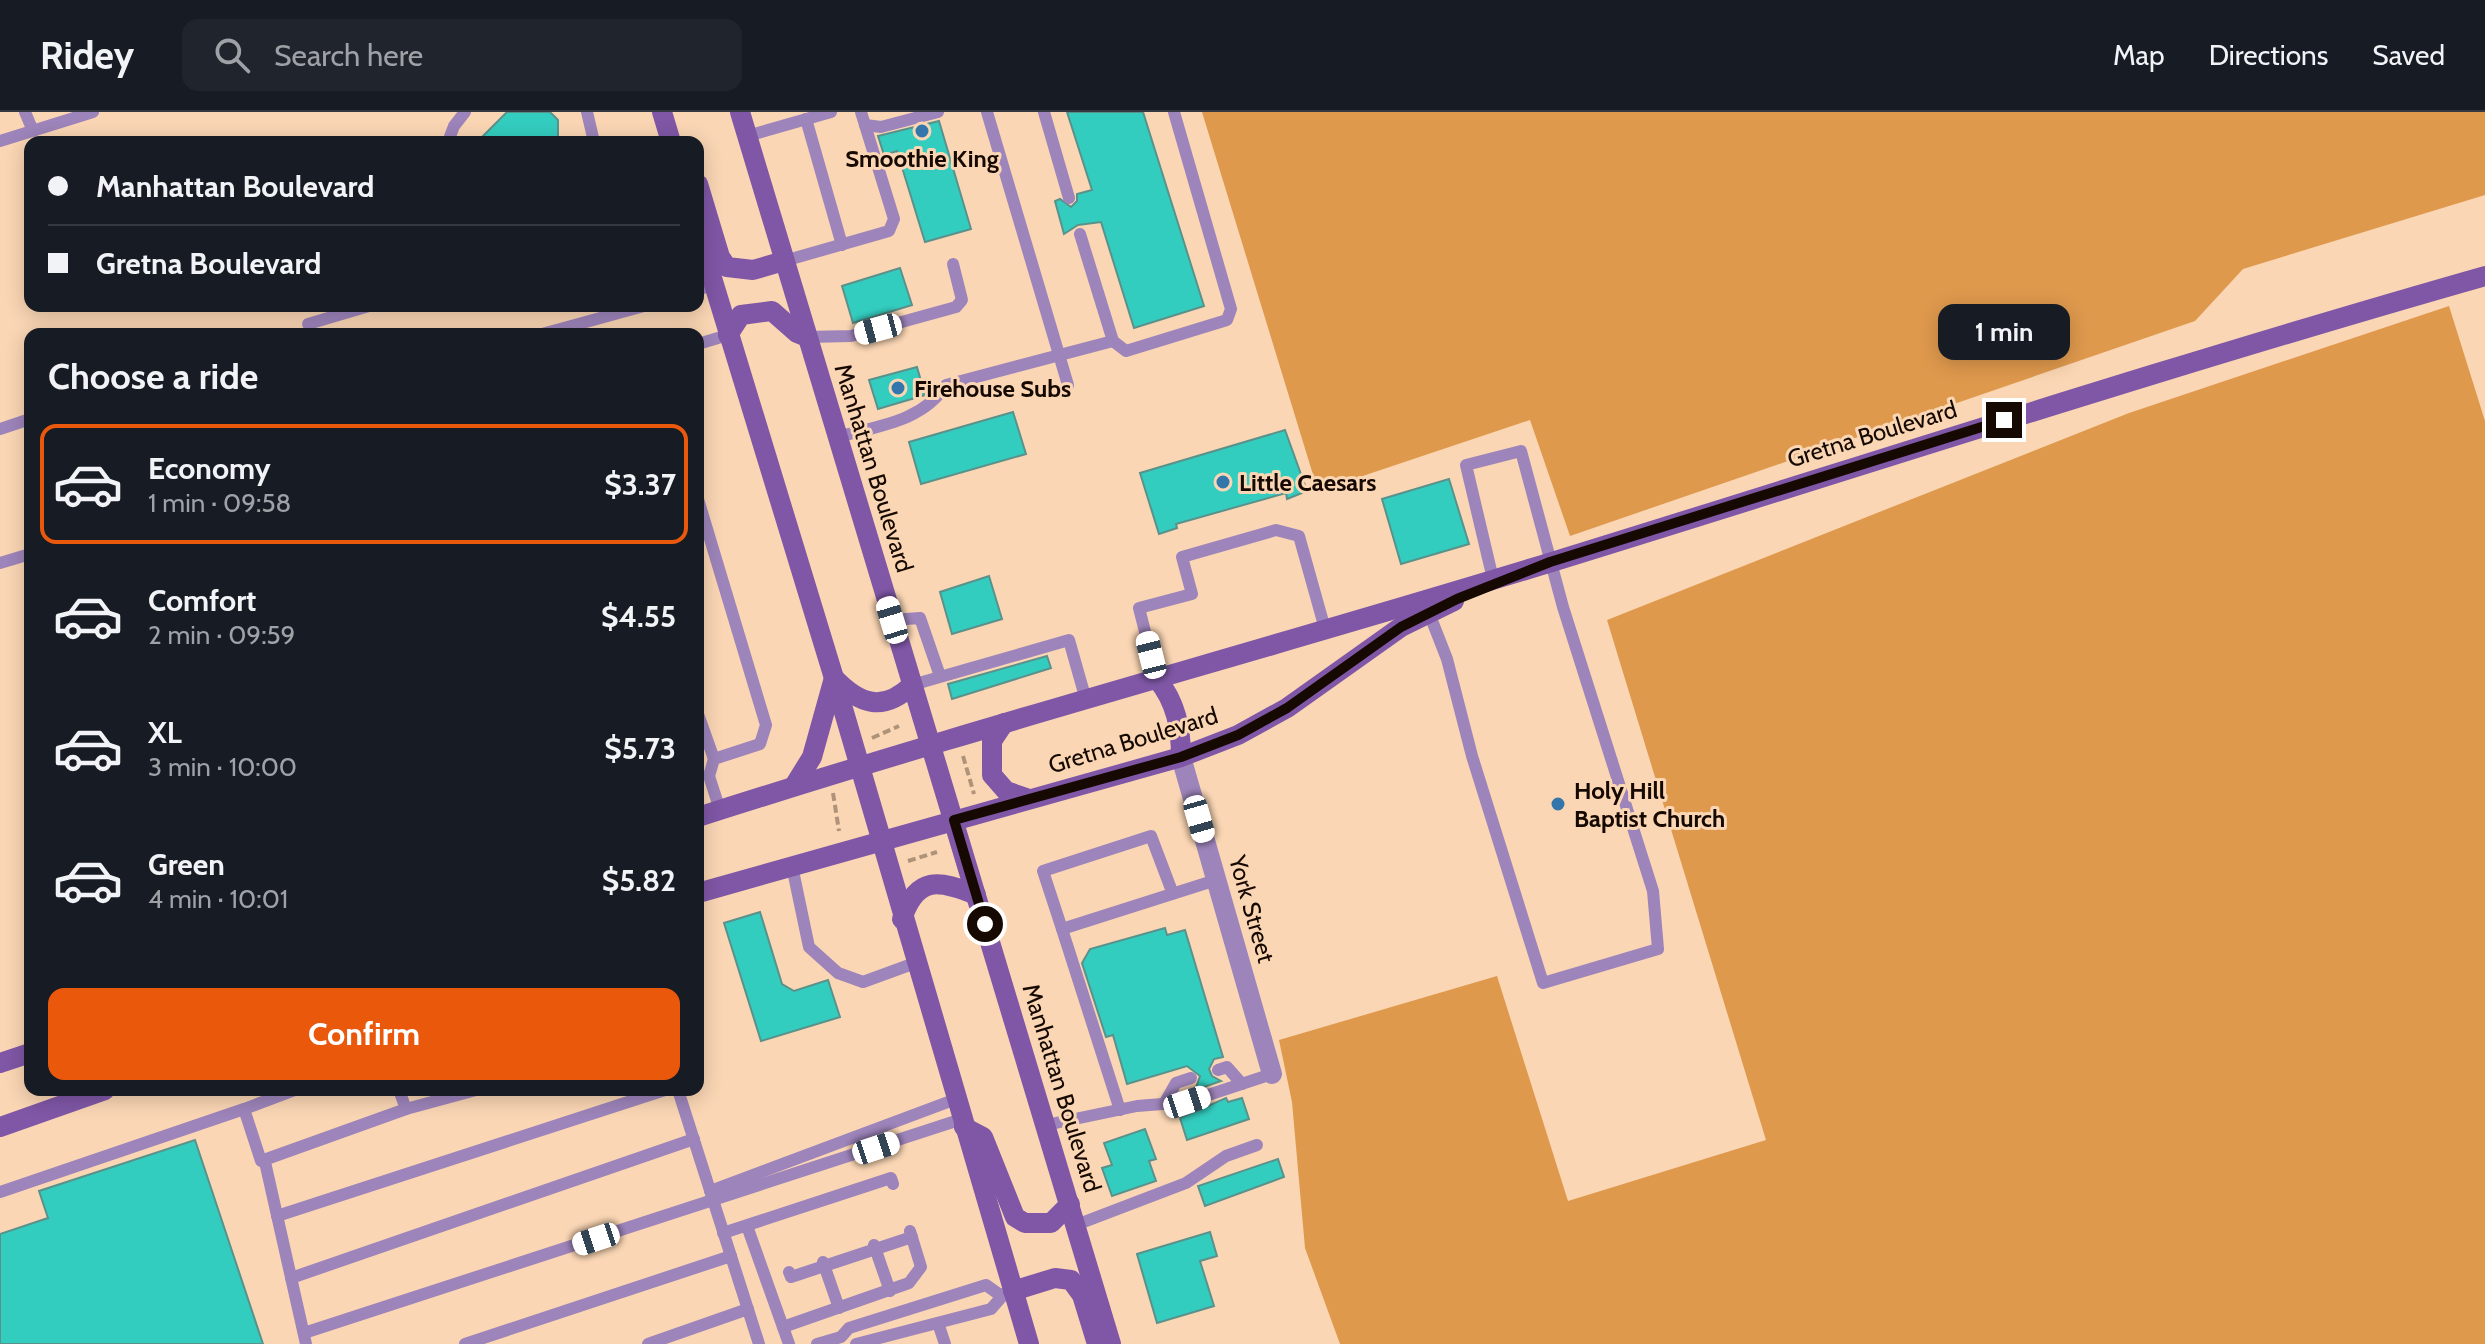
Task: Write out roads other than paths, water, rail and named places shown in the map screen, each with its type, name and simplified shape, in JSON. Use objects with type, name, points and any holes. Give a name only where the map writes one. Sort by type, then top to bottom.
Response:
[{"type":"street","points":[[662,112],[669,136]]},
{"type":"street","name":"Manhattan Boulevard","points":[[740,112],[1111,1344]]},
{"type":"street","points":[[704,204],[720,257],[727,267],[753,270],[784,261]]},
{"type":"street","name":"Gretna Boulevard","points":[[704,815],[929,743],[1086,700],[1550,562],[2246,344],[2485,278]]},
{"type":"street","points":[[706,287],[728,335],[834,678],[857,766],[963,1123],[1007,1293],[1029,1344]]},
{"type":"street","points":[[728,335],[741,315],[757,310],[772,311],[797,333],[807,337]]},
{"type":"street","name":"Gretna Boulevard","points":[[704,891],[1026,798],[1181,757],[1238,735],[1287,708],[1401,627],[1550,562]]},
{"type":"street","points":[[834,678],[852,697],[871,701],[888,702],[912,685]]},
{"type":"street","points":[[794,786],[812,757],[834,678]]},
{"type":"street","points":[[1157,679],[1171,696],[1181,735],[1181,757]]},
{"type":"street","points":[[1004,723],[992,741],[989,754],[992,775],[1006,791],[1026,798]]},
{"type":"street","name":"York Street","points":[[1181,757],[1272,1074]]},
{"type":"street","points":[[902,919],[912,894],[920,888],[947,883],[976,895]]},
{"type":"street","points":[[0,1063],[24,1055]]},
{"type":"street","points":[[0,1127],[88,1096]]},
{"type":"street","points":[[963,1123],[983,1137],[1015,1217],[1025,1223],[1051,1223],[1070,1204]]},
{"type":"street","points":[[1007,1293],[1055,1278],[1071,1280],[1082,1295],[1097,1344]]},
{"type":"lane","points":[[25,112],[33,131]]},
{"type":"lane","points":[[0,141],[93,112]]},
{"type":"lane","points":[[450,136],[465,112]]},
{"type":"lane","points":[[587,112],[593,136]]},
{"type":"lane","points":[[747,136],[831,112]]},
{"type":"lane","points":[[863,118],[881,127],[938,112]]},
{"type":"lane","points":[[987,112],[1068,385]]},
{"type":"lane","points":[[1044,112],[1069,198]]},
{"type":"lane","points":[[1080,234],[1113,341],[1126,351],[1227,320],[1231,309],[1174,112]]},
{"type":"lane","points":[[784,261],[889,231],[894,219],[863,118]]},
{"type":"lane","points":[[806,119],[842,245]]},
{"type":"lane","points":[[807,337],[851,336],[956,307],[962,300],[953,264]]},
{"type":"lane","points":[[308,324],[349,312]]},
{"type":"lane","points":[[564,328],[622,312]]},
{"type":"lane","points":[[704,342],[728,335]]},
{"type":"lane","points":[[837,437],[908,418],[935,403],[946,385],[1113,341]]},
{"type":"lane","points":[[0,429],[24,421]]},
{"type":"lane","points":[[1429,613],[1447,659],[1472,756],[1543,983],[1658,949],[1653,891],[1550,562],[1521,451],[1466,465],[1493,579]]},
{"type":"lane","points":[[704,519],[766,725],[760,744],[714,759]]},
{"type":"lane","points":[[1157,679],[1139,608],[1192,594],[1182,557],[1276,530],[1299,536],[1325,629]]},
{"type":"lane","points":[[0,563],[24,556]]},
{"type":"lane","points":[[892,620],[920,618],[940,676]]},
{"type":"lane","points":[[912,685],[1069,640],[1086,700]]},
{"type":"lane","points":[[704,731],[714,759],[709,776],[720,810]]},
{"type":"lane","points":[[1120,1110],[1043,871],[1151,836],[1173,894]]},
{"type":"lane","points":[[792,866],[809,947],[838,973],[863,982],[915,963]]},
{"type":"lane","points":[[1062,929],[1216,880]]},
{"type":"lane","points":[[1218,1070],[1227,1067],[1242,1084]]},
{"type":"lane","points":[[1046,1125],[1120,1110],[1187,1102],[1272,1074]]},
{"type":"lane","points":[[1164,1104],[1176,1083],[1191,1078]]},
{"type":"lane","points":[[0,1192],[279,1096]]},
{"type":"lane","points":[[401,1096],[406,1109]]},
{"type":"lane","points":[[244,1109],[259,1159],[265,1162],[406,1109],[454,1096]]},
{"type":"lane","points":[[277,1216],[647,1096]]},
{"type":"lane","points":[[680,1096],[759,1344]]},
{"type":"lane","points":[[265,1162],[305,1338],[711,1196],[956,1099]]},
{"type":"lane","points":[[711,1196],[963,1123]]},
{"type":"lane","points":[[291,1278],[694,1139]]},
{"type":"lane","points":[[1076,1225],[1186,1183],[1226,1156],[1257,1145]]},
{"type":"lane","points":[[723,1233],[772,1222],[891,1178],[893,1184]]},
{"type":"lane","points":[[747,1226],[789,1344]]},
{"type":"lane","points":[[783,1327],[909,1283],[921,1267],[911,1234],[790,1274]]},
{"type":"lane","points":[[874,1246],[890,1291]]},
{"type":"lane","points":[[465,1344],[731,1256]]},
{"type":"lane","points":[[823,1264],[839,1308]]},
{"type":"lane","points":[[817,1344],[850,1342],[991,1309],[1007,1293],[986,1285],[849,1328],[850,1342]]},
{"type":"lane","points":[[648,1344],[748,1309]]},
{"type":"lane","points":[[938,1323],[945,1344]]},
{"type":"place","name":"Smoothie King","points":[[922,131]]},
{"type":"place","name":"Firehouse Subs","points":[[898,388]]},
{"type":"place","name":"Little Caesars","points":[[1223,482]]},
{"type":"place","name":"Holy Hill Baptist Church","points":[[1558,804]]}]
